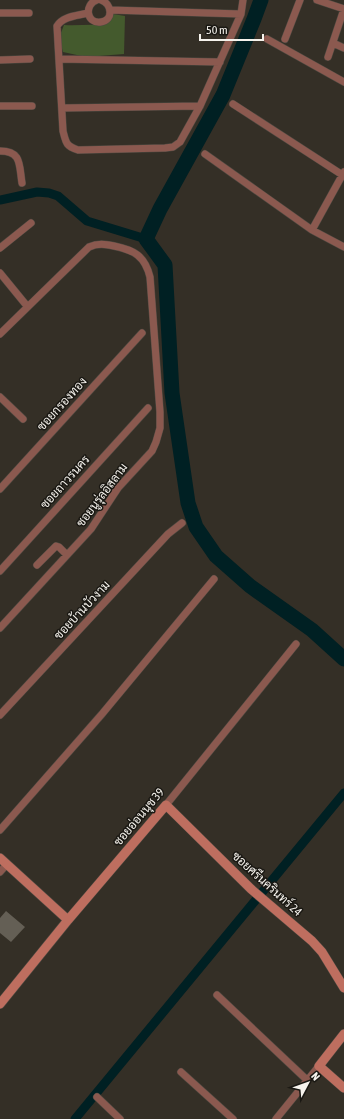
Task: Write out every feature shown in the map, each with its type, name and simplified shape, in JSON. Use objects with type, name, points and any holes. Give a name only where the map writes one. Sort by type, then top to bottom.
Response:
[{"type":"street","points":[[97,0],[91,3],[88,13],[92,20],[103,22],[109,17],[110,10],[107,3],[101,0]]},
{"type":"street","points":[[88,13],[60,21],[57,26],[65,143],[72,148],[86,150],[165,148],[173,147],[180,142],[200,106],[241,14],[243,0]]},
{"type":"street","points":[[285,39],[300,0]]},
{"type":"street","points":[[317,0],[344,9],[328,57]]},
{"type":"street","points":[[110,10],[241,14]]},
{"type":"street","points":[[0,13],[29,13]]},
{"type":"street","points":[[267,39],[344,82]]},
{"type":"street","points":[[333,43],[344,48]]},
{"type":"street","points":[[0,60],[30,59]]},
{"type":"street","points":[[59,60],[220,62]]},
{"type":"street","points":[[233,104],[343,174],[312,230]]},
{"type":"street","points":[[0,106],[32,106]]},
{"type":"street","points":[[62,108],[200,106]]},
{"type":"street","points":[[0,151],[9,151],[18,157],[22,183]]},
{"type":"street","points":[[205,154],[312,230],[344,247]]},
{"type":"street","points":[[0,248],[31,223]]},
{"type":"street","name":"ซอยนูรุ่ลอิสลาม","points":[[0,628],[91,529],[118,488],[152,451],[160,428],[150,277],[148,268],[140,256],[128,248],[96,243],[89,247],[28,306]]},
{"type":"street","points":[[0,273],[28,306],[0,334]]},
{"type":"street","name":"ซอยกรองทอง","points":[[0,489],[142,333]]},
{"type":"street","points":[[0,397],[23,419]]},
{"type":"street","name":"ซอยถาวรนคร","points":[[0,571],[148,408]]},
{"type":"street","name":"ซอยบ้านบัวงาม","points":[[0,714],[168,534],[182,523]]},
{"type":"street","points":[[37,565],[56,546],[67,555]]},
{"type":"street","points":[[0,830],[107,708],[214,578]]},
{"type":"street","name":"ซอยอ่อนนุช 39","points":[[0,1004],[68,920],[166,804],[296,644]]},
{"type":"street","name":"ซอยศรีนครินทร์ 24","points":[[166,804],[251,889],[312,941],[322,952],[344,988]]},
{"type":"street","points":[[0,872],[3,861],[68,920]]},
{"type":"street","points":[[217,995],[307,1080]]},
{"type":"street","points":[[276,1119],[344,1034]]},
{"type":"street","points":[[319,1066],[344,1088]]},
{"type":"street","points":[[181,1072],[233,1119]]},
{"type":"street","points":[[97,1097],[116,1118]]},
{"type":"green space","points":[[113,14],[125,16],[124,54],[86,57],[63,52],[59,38],[64,25],[100,25]]},
{"type":"building","points":[[6,911],[25,927],[11,942],[0,933],[0,918]]},
{"type":"waterway","points":[[261,0],[223,95],[160,209],[146,239],[165,265],[172,393],[188,503],[196,527],[216,556],[250,586],[312,630],[344,659]]},
{"type":"waterway","points":[[0,200],[37,192],[49,193],[58,196],[87,221],[146,239]]},
{"type":"waterway","points":[[75,1119],[344,793]]}]
